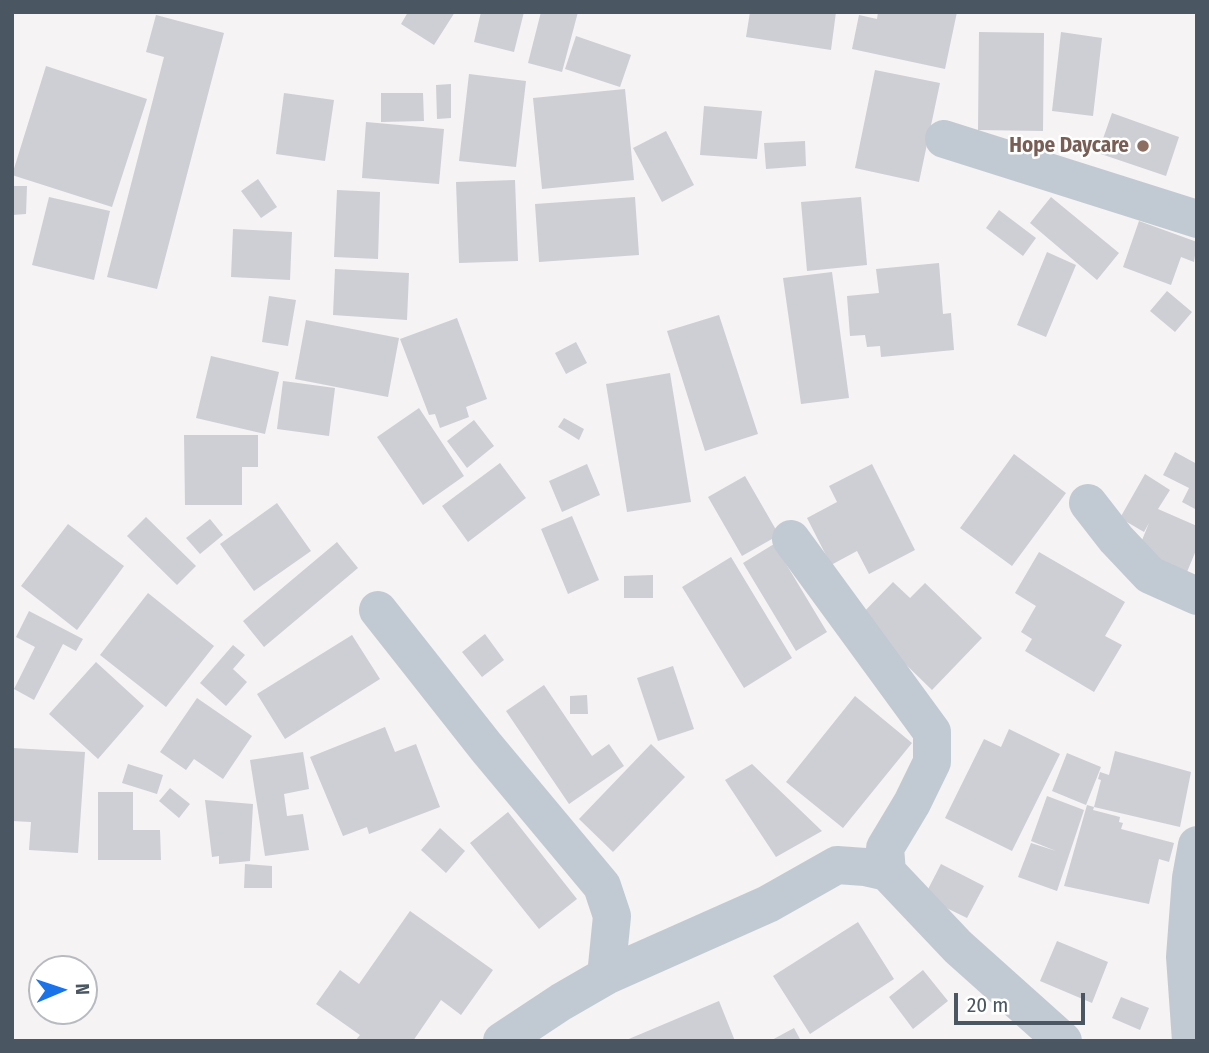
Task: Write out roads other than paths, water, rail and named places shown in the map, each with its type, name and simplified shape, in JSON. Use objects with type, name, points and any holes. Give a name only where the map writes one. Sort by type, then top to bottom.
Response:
[{"type":"street","points":[[944,139],[1197,219]]},
{"type":"street","points":[[1088,503],[1115,539],[1150,575],[1197,596]]},
{"type":"street","points":[[791,539],[932,732],[932,762],[912,803],[885,848],[887,873]]},
{"type":"street","points":[[378,610],[486,747],[603,886],[611,916],[606,976]]},
{"type":"street","points":[[1191,1041],[1185,957],[1191,878],[1197,845]]},
{"type":"street","points":[[502,1041],[606,976],[768,904],[837,866],[865,867],[887,873],[958,947],[1063,1041]]},
{"type":"place","name":"Hope Daycare","points":[[1143,146]]}]
